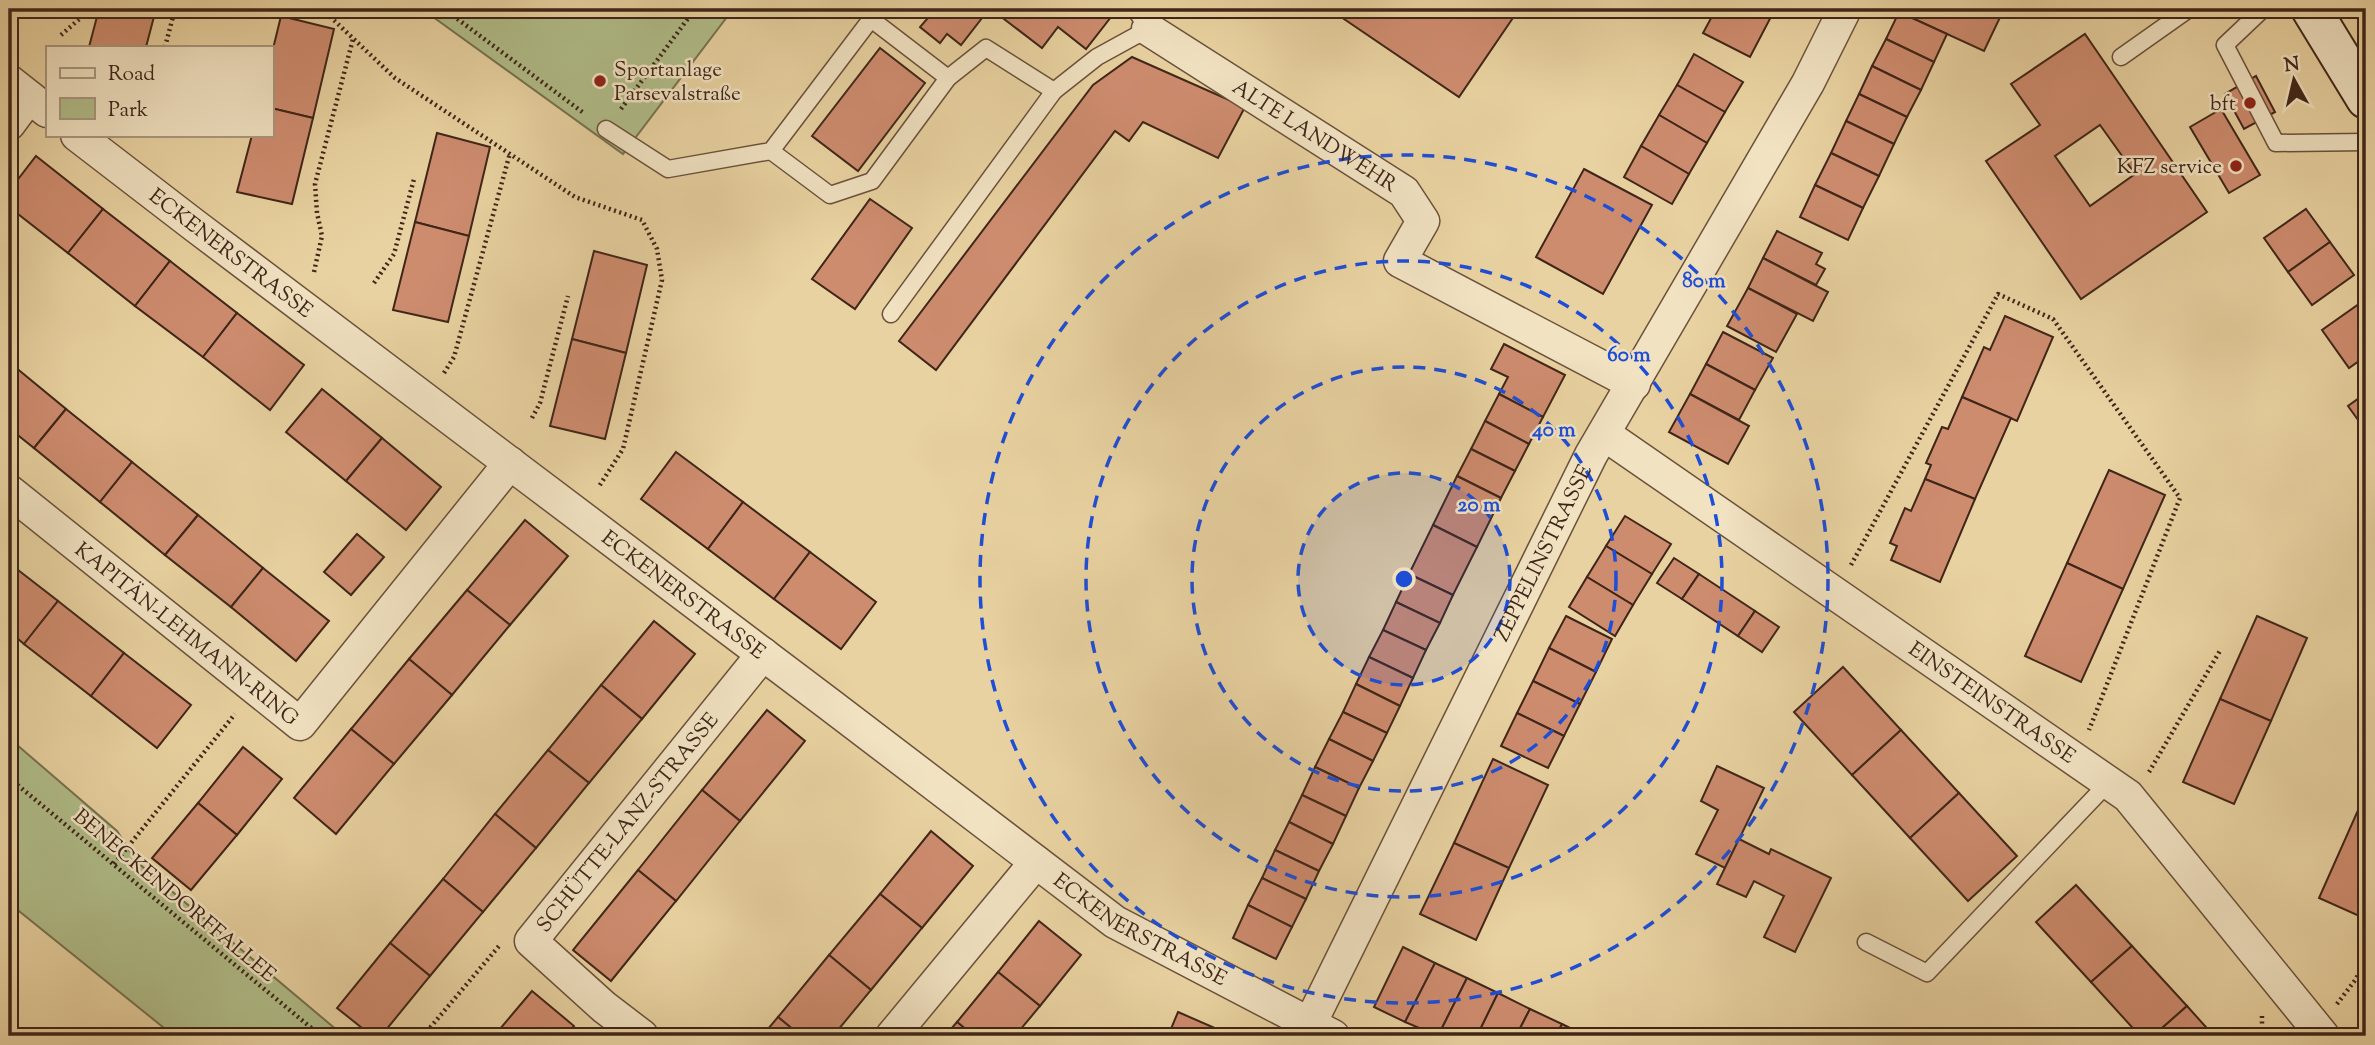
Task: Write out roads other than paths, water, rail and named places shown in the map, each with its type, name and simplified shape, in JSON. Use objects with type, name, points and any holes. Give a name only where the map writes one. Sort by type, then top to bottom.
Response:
[{"type":"main road","points":[[2311,9],[2366,99]]},
{"type":"street","name":"ZEPPELINSTRASSE","points":[[1315,1032],[1591,455],[1808,83],[1845,9]]},
{"type":"street","name":"ALTE LANDWEHR","points":[[1141,19],[1404,192],[1423,221],[1400,261],[1634,384]]},
{"type":"street","points":[[9,124],[28,97]]},
{"type":"street","name":"ECKENERSTRASSE","points":[[78,136],[1115,922],[1315,1032]]},
{"type":"street","name":"EINSTEINSTRASSE","points":[[1604,433],[2121,791],[2320,1033]]},
{"type":"street","name":"KAPITÄN-LEHMANN-RING","points":[[9,491],[300,724],[510,463]]},
{"type":"street","name":"SCHÜTTE-LANZ-STRASSE","points":[[642,1036],[604,1007],[531,941],[763,654]]},
{"type":"street","points":[[892,1036],[1036,862]]},
{"type":"lane","points":[[2121,57],[2189,9]]},
{"type":"lane","points":[[2263,9],[2225,45],[2276,143],[2366,142]]},
{"type":"lane","points":[[606,129],[668,169],[771,151],[871,19],[948,78]]},
{"type":"lane","points":[[891,314],[1054,91],[1141,19]]},
{"type":"lane","points":[[771,151],[830,195],[872,181],[948,78],[986,48],[1054,91]]},
{"type":"lane","points":[[1866,942],[1927,973],[2121,791]]},
{"type":"place","name":"Sportanlage Parsevalstraße","points":[[600,81]]},
{"type":"place","name":"bft","points":[[2250,103]]},
{"type":"place","name":"KFZ service","points":[[2236,166]]}]
